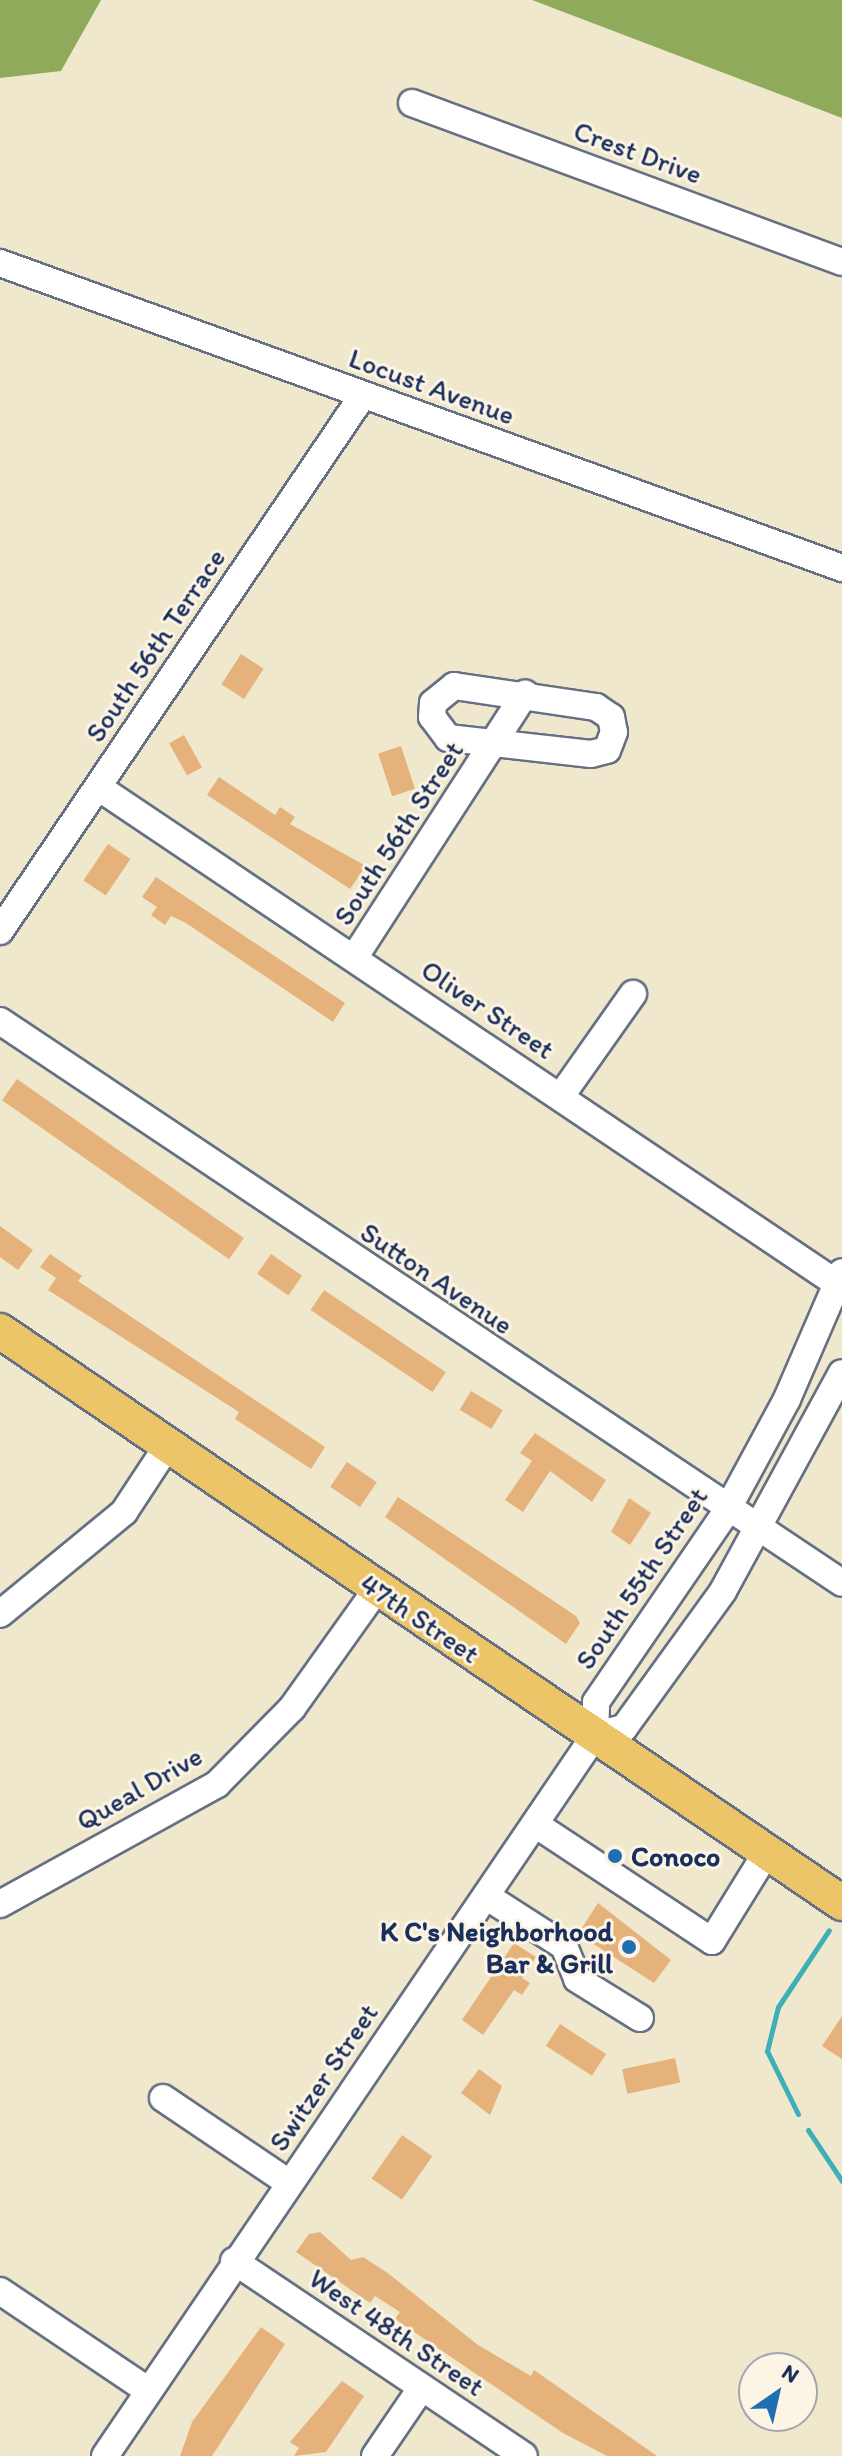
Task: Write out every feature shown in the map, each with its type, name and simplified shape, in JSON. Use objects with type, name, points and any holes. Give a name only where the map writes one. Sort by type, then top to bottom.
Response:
[{"type":"main road","name":"47th Street","points":[[0,1331],[842,1903]]},
{"type":"street","name":"Crest Drive","points":[[412,103],[842,262]]},
{"type":"street","name":"Locust Avenue","points":[[0,263],[842,568]]},
{"type":"street","name":"South 56th Terrace","points":[[0,931],[363,395]]},
{"type":"street","name":"South 56th Street","points":[[454,686],[525,694],[596,707],[611,717],[607,750],[495,743],[439,734],[433,703],[454,686]]},
{"type":"street","name":"South 56th Street","points":[[354,958],[525,694]]},
{"type":"street","name":"Oliver Street","points":[[98,787],[841,1281]]},
{"type":"street","points":[[561,1096],[633,994]]},
{"type":"street","name":"Sutton Avenue","points":[[0,1021],[726,1512],[842,1583]]},
{"type":"street","name":"South 55th Street","points":[[595,1735],[596,1702],[726,1512],[841,1281]]},
{"type":"street","points":[[595,1735],[624,1728],[761,1533],[842,1373]]},
{"type":"street","points":[[0,1614],[124,1512],[168,1445]]},
{"type":"street","name":"Queal Drive","points":[[0,1904],[217,1784],[272,1732],[377,1589]]},
{"type":"street","name":"Switzer Street","points":[[105,2456],[234,2261],[595,1735]]},
{"type":"street","points":[[535,1824],[712,1941],[767,1852]]},
{"type":"street","points":[[486,1896],[564,1946],[577,1979],[640,2018]]},
{"type":"street","points":[[163,2098],[289,2183]]},
{"type":"street","name":"West 48th Street","points":[[234,2261],[524,2456]]},
{"type":"street","points":[[0,2291],[149,2391]]},
{"type":"street","points":[[375,2456],[422,2387]]},
{"type":"green space","points":[[0,0],[101,0],[61,71],[0,78]]},
{"type":"green space","points":[[532,0],[842,0],[842,118]]},
{"type":"building","points":[[241,654],[264,669],[244,699],[221,684]]},
{"type":"building","points":[[184,735],[202,767],[187,776],[169,743]]},
{"type":"building","points":[[401,746],[415,789],[392,796],[378,753]]},
{"type":"building","points":[[219,777],[275,815],[280,807],[295,817],[290,824],[366,866],[350,889],[207,795]]},
{"type":"building","points":[[108,844],[130,859],[106,896],[83,880]]},
{"type":"building","points":[[156,877],[345,1003],[333,1022],[186,923],[171,916],[165,925],[151,915],[157,907],[142,897]]},
{"type":"building","points":[[17,1079],[244,1238],[229,1259],[2,1100]]},
{"type":"building","points":[[0,1226],[33,1250],[18,1270],[0,1257]]},
{"type":"building","points":[[50,1254],[82,1276],[78,1281],[325,1447],[311,1469],[235,1419],[239,1412],[48,1290],[56,1278],[40,1267]]},
{"type":"building","points":[[271,1254],[302,1276],[288,1295],[257,1274]]},
{"type":"building","points":[[324,1290],[446,1372],[432,1392],[311,1310]]},
{"type":"building","points":[[471,1391],[503,1410],[491,1429],[460,1410]]},
{"type":"building","points":[[535,1433],[606,1480],[592,1502],[550,1471],[523,1512],[505,1500],[532,1461],[520,1453]]},
{"type":"building","points":[[347,1462],[377,1482],[360,1507],[330,1487]]},
{"type":"building","points":[[398,1497],[576,1616],[580,1623],[566,1644],[385,1517]]},
{"type":"building","points":[[629,1498],[651,1513],[630,1545],[611,1532]]},
{"type":"building","points":[[598,1903],[671,1960],[654,1983],[578,1934]]},
{"type":"building","points":[[514,1943],[536,1957],[522,1978],[530,1983],[522,1995],[514,1990],[483,2035],[462,2020]]},
{"type":"building","points":[[842,2016],[842,2059],[822,2046]]},
{"type":"building","points":[[560,2024],[606,2054],[592,2076],[546,2046]]},
{"type":"building","points":[[675,2058],[680,2082],[627,2094],[622,2069]]},
{"type":"building","points":[[479,2069],[502,2086],[490,2115],[461,2093]]},
{"type":"building","points":[[402,2135],[432,2156],[402,2200],[372,2178]]},
{"type":"building","points":[[320,2232],[351,2260],[363,2257],[389,2274],[478,2345],[531,2376],[534,2370],[657,2456],[607,2456],[563,2433],[395,2319],[400,2312],[375,2296],[370,2303],[296,2252],[309,2234]]},
{"type":"building","points":[[261,2327],[285,2344],[212,2456],[180,2456],[192,2422]]},
{"type":"building","points":[[342,2381],[364,2396],[326,2452],[294,2456],[299,2448],[290,2442]]},
{"type":"waterway","points":[[798,2114],[767,2051],[778,2007],[829,1930]]},
{"type":"waterway","points":[[808,2130],[842,2181]]},
{"type":"place","name":"Conoco","points":[[615,1856]]},
{"type":"place","name":"K C's Neighborhood Bar & Grill","points":[[629,1947]]}]
